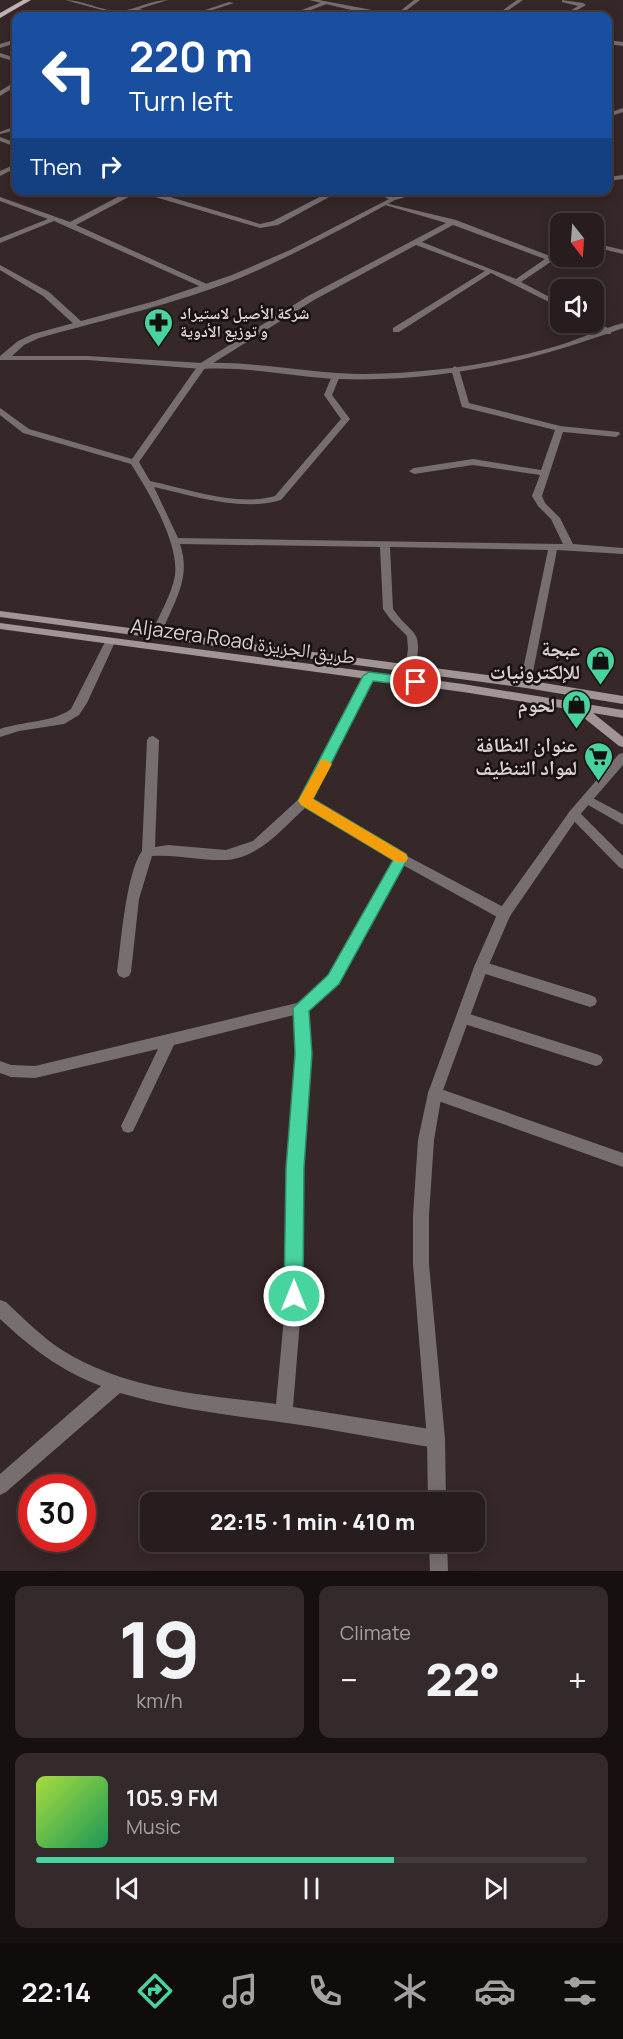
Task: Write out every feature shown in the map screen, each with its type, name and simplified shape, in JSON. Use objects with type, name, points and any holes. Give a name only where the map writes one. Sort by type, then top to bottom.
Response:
[{"type":"main road","points":[[0,8],[15,0]]},
{"type":"main road","points":[[0,16],[28,0]]},
{"type":"main road","name":"Aljazera Road طريق الجزيزة","points":[[0,614],[526,684],[623,700]]},
{"type":"main road","name":"Aljazera Road طريق الجزيزة","points":[[0,626],[369,676],[623,714]]},
{"type":"main road","points":[[573,705],[623,742]]},
{"type":"street","points":[[68,0],[113,12]]},
{"type":"street","points":[[126,12],[165,0]]},
{"type":"street","points":[[312,0],[374,12]]},
{"type":"street","points":[[401,12],[417,0]]},
{"type":"street","points":[[503,12],[520,0]]},
{"type":"street","points":[[564,1],[583,5],[571,12]]},
{"type":"street","points":[[203,12],[231,3]]},
{"type":"street","points":[[300,12],[325,3]]},
{"type":"street","points":[[136,9],[148,12]]},
{"type":"street","points":[[8,82],[12,83]]},
{"type":"street","points":[[70,225],[128,195]]},
{"type":"street","points":[[155,195],[260,226],[275,223],[329,195]]},
{"type":"street","points":[[380,195],[390,201],[550,259]]},
{"type":"street","points":[[1,356],[36,336],[130,312],[206,287],[293,252],[405,195]]},
{"type":"street","points":[[0,199],[70,225],[206,287]]},
{"type":"street","points":[[0,241],[54,219]]},
{"type":"street","points":[[134,462],[206,364],[311,298],[453,222]]},
{"type":"street","points":[[416,242],[517,281],[550,300]]},
{"type":"street","points":[[604,247],[623,252]]},
{"type":"street","points":[[517,281],[550,259]]},
{"type":"street","points":[[0,267],[46,294],[79,324]]},
{"type":"street","points":[[396,330],[491,270]]},
{"type":"street","points":[[1,356],[206,364],[336,376],[389,375],[454,369],[541,354],[621,328]]},
{"type":"street","points":[[604,330],[608,332]]},
{"type":"street","points":[[11,351],[105,352],[206,364]]},
{"type":"street","points":[[454,369],[465,405],[560,429],[616,434]]},
{"type":"street","points":[[148,483],[251,503],[270,503],[278,498],[346,419],[328,395],[336,376]]},
{"type":"street","points":[[0,411],[26,431],[134,462],[148,483],[174,541],[180,573],[156,635]]},
{"type":"street","points":[[560,429],[537,496],[541,504],[555,518],[569,547]]},
{"type":"street","points":[[414,471],[473,462],[545,473]]},
{"type":"street","points":[[174,541],[569,547],[620,551],[623,538]]},
{"type":"street","points":[[385,544],[388,609],[392,618],[412,634],[414,640],[410,668]]},
{"type":"street","points":[[526,684],[553,547]]},
{"type":"street","points":[[0,733],[18,727],[64,720],[75,712],[110,642]]},
{"type":"street","points":[[148,852],[168,850],[226,855],[257,844],[305,801],[369,676]]},
{"type":"street","points":[[124,972],[135,885],[144,857],[148,852],[153,740]]},
{"type":"street","points":[[437,1492],[435,1439],[421,1264],[421,1215],[426,1140],[435,1093],[481,967],[504,914],[574,814],[623,757]]},
{"type":"street","points":[[587,799],[623,820]]},
{"type":"street","points":[[305,801],[401,858],[504,914]]},
{"type":"street","points":[[574,814],[623,864]]},
{"type":"street","points":[[0,1067],[11,1071],[35,1072],[301,1008],[333,980],[401,858]]},
{"type":"street","points":[[481,967],[590,1001]]},
{"type":"street","points":[[284,1414],[294,1296],[295,1168],[304,1054],[301,1008]]},
{"type":"street","points":[[463,1018],[596,1060]]},
{"type":"street","points":[[128,1126],[170,1040]]},
{"type":"street","points":[[435,1093],[623,1160]]},
{"type":"street","points":[[0,1308],[35,1341],[65,1362],[116,1385],[167,1399],[284,1414],[435,1439]]},
{"type":"street","points":[[0,1486],[116,1385]]},
{"type":"street","points":[[438,1552],[439,1571]]},
{"type":"slow traffic","points":[[325,764],[305,801],[401,858]]},
{"type":"place","name":"شركة الأصيل لاستيراد و توزيع الأدوية","points":[[159,348]]},
{"type":"place","name":"عبجة للإلكترونيات","points":[[601,686]]},
{"type":"place","name":"لحوم","points":[[576,730]]},
{"type":"place","name":"عنوان النظافة لمواد التنظيف","points":[[598,782]]},
{"type":"route","points":[[294,1296],[295,1168],[304,1054],[301,1008],[333,980],[401,858],[305,801],[338,741],[369,676],[416,682]]}]
